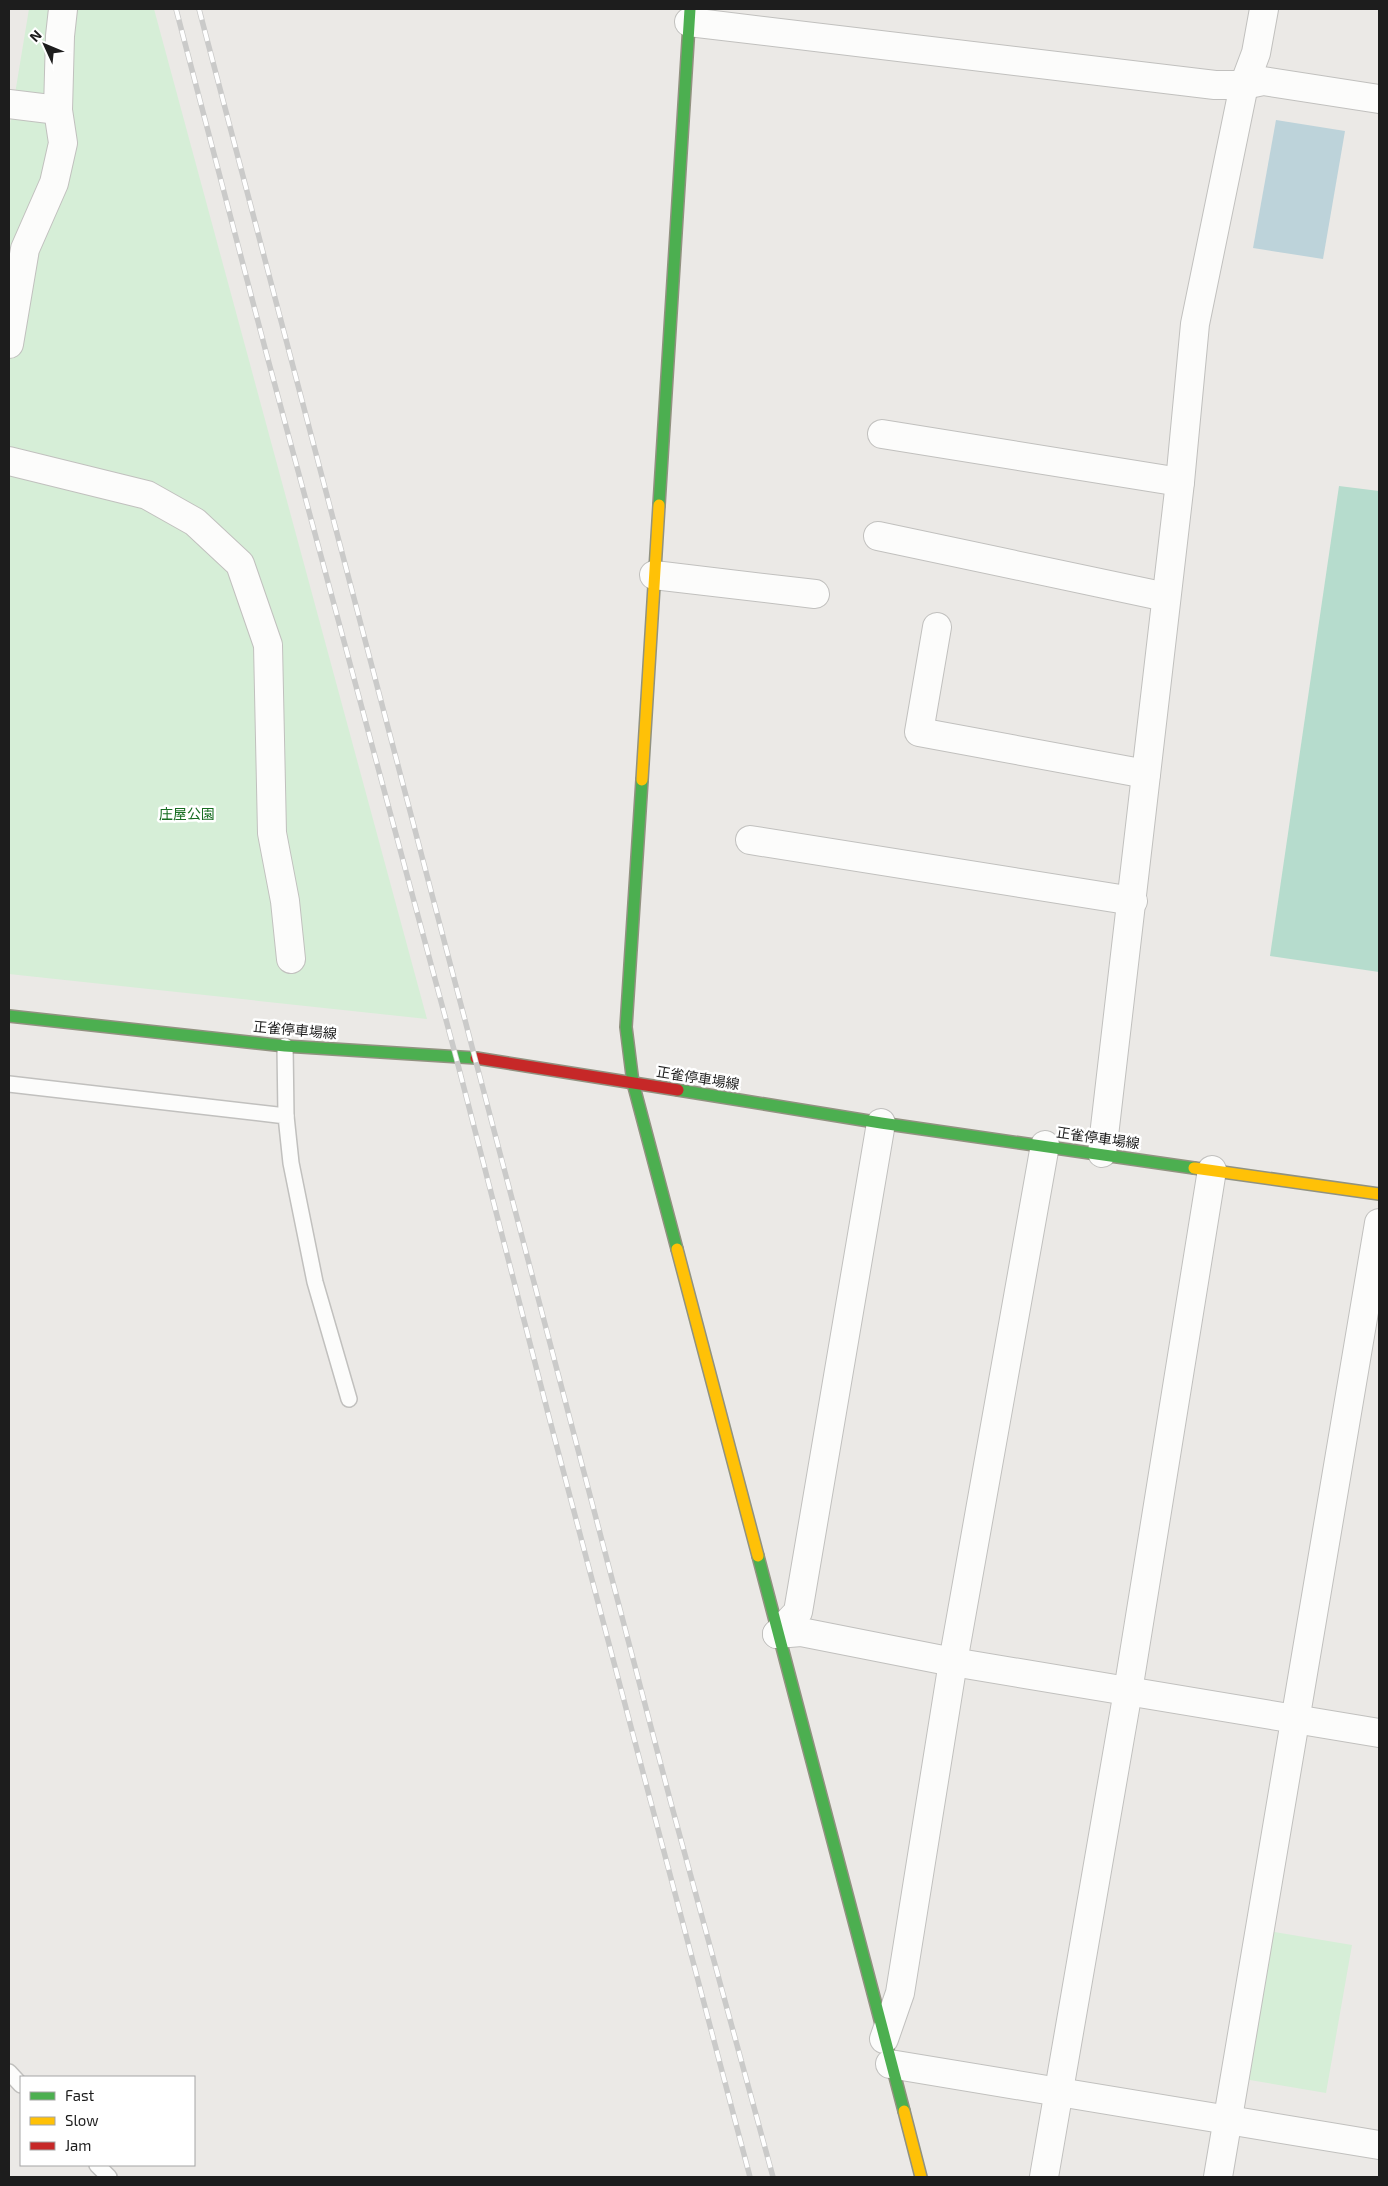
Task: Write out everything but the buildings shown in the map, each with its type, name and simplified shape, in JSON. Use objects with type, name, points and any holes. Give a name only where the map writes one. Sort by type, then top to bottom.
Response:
[{"type":"street","points":[[9,344],[25,248],[54,183],[63,143],[58,110],[60,36],[63,9]]},
{"type":"street","points":[[1102,1154],[1133,901],[1180,482],[1195,324],[1244,85],[1256,53],[1264,9]]},
{"type":"street","points":[[921,2177],[633,1083],[626,1027],[690,15],[1215,85],[1244,85],[1263,81],[1379,99]]},
{"type":"street","points":[[11,104],[58,110]]},
{"type":"street","points":[[882,434],[1180,482]]},
{"type":"street","points":[[9,461],[146,494],[195,522],[240,564],[268,645],[272,832],[285,901],[291,959]]},
{"type":"street","points":[[878,536],[1166,597]]},
{"type":"street","points":[[654,575],[815,594]]},
{"type":"street","points":[[937,627],[919,732],[1146,774]]},
{"type":"street","points":[[750,840],[1133,901]]},
{"type":"street","name":"正雀停車場線","points":[[9,1016],[285,1046],[476,1058],[881,1123],[1379,1194]]},
{"type":"street","points":[[777,1634],[798,1612],[881,1123]]},
{"type":"street","points":[[887,2051],[900,1993],[953,1662],[1045,1145]]},
{"type":"street","points":[[1044,2177],[1128,1691],[1212,1170]]},
{"type":"street","points":[[1218,2177],[1379,1222]]},
{"type":"street","points":[[777,1634],[801,1632],[953,1662],[1379,1733]]},
{"type":"street","points":[[887,2051],[1059,2091],[1379,2145]]},
{"type":"lane","points":[[285,1046],[286,1116],[291,1163],[315,1282],[349,1399]]},
{"type":"lane","points":[[9,1084],[286,1116]]},
{"type":"lane","points":[[9,2072],[20,2084]]},
{"type":"lane","points":[[98,2166],[109,2177]]},
{"type":"green space","name":"庄屋公園","points":[[29,9],[154,9],[427,1019],[9,974],[9,130]]},
{"type":"green space","points":[[1339,486],[1379,491],[1379,972],[1270,956]]},
{"type":"green space","points":[[1269,1931],[1352,1945],[1326,2093],[1244,2079]]},
{"type":"water","points":[[1276,120],[1345,131],[1323,259],[1253,248]]},
{"type":"railway","points":[[176,9],[266,352],[456,1057],[750,2177]]},
{"type":"railway","points":[[199,9],[672,1807],[773,2177]]},
{"type":"traffic: fast","points":[[659,505],[690,9]]},
{"type":"traffic: fast","points":[[642,780],[626,1027],[633,1083],[677,1249]]},
{"type":"traffic: fast","points":[[9,1016],[285,1046],[476,1058]]},
{"type":"traffic: fast","points":[[678,1090],[881,1123],[1194,1168]]},
{"type":"traffic: fast","points":[[758,1556],[904,2111]]},
{"type":"traffic: slow","points":[[642,780],[659,505]]},
{"type":"traffic: slow","points":[[1194,1168],[1379,1194]]},
{"type":"traffic: slow","points":[[677,1249],[758,1556]]},
{"type":"traffic: slow","points":[[904,2111],[921,2177]]},
{"type":"traffic: jam","points":[[476,1058],[678,1090]]}]
